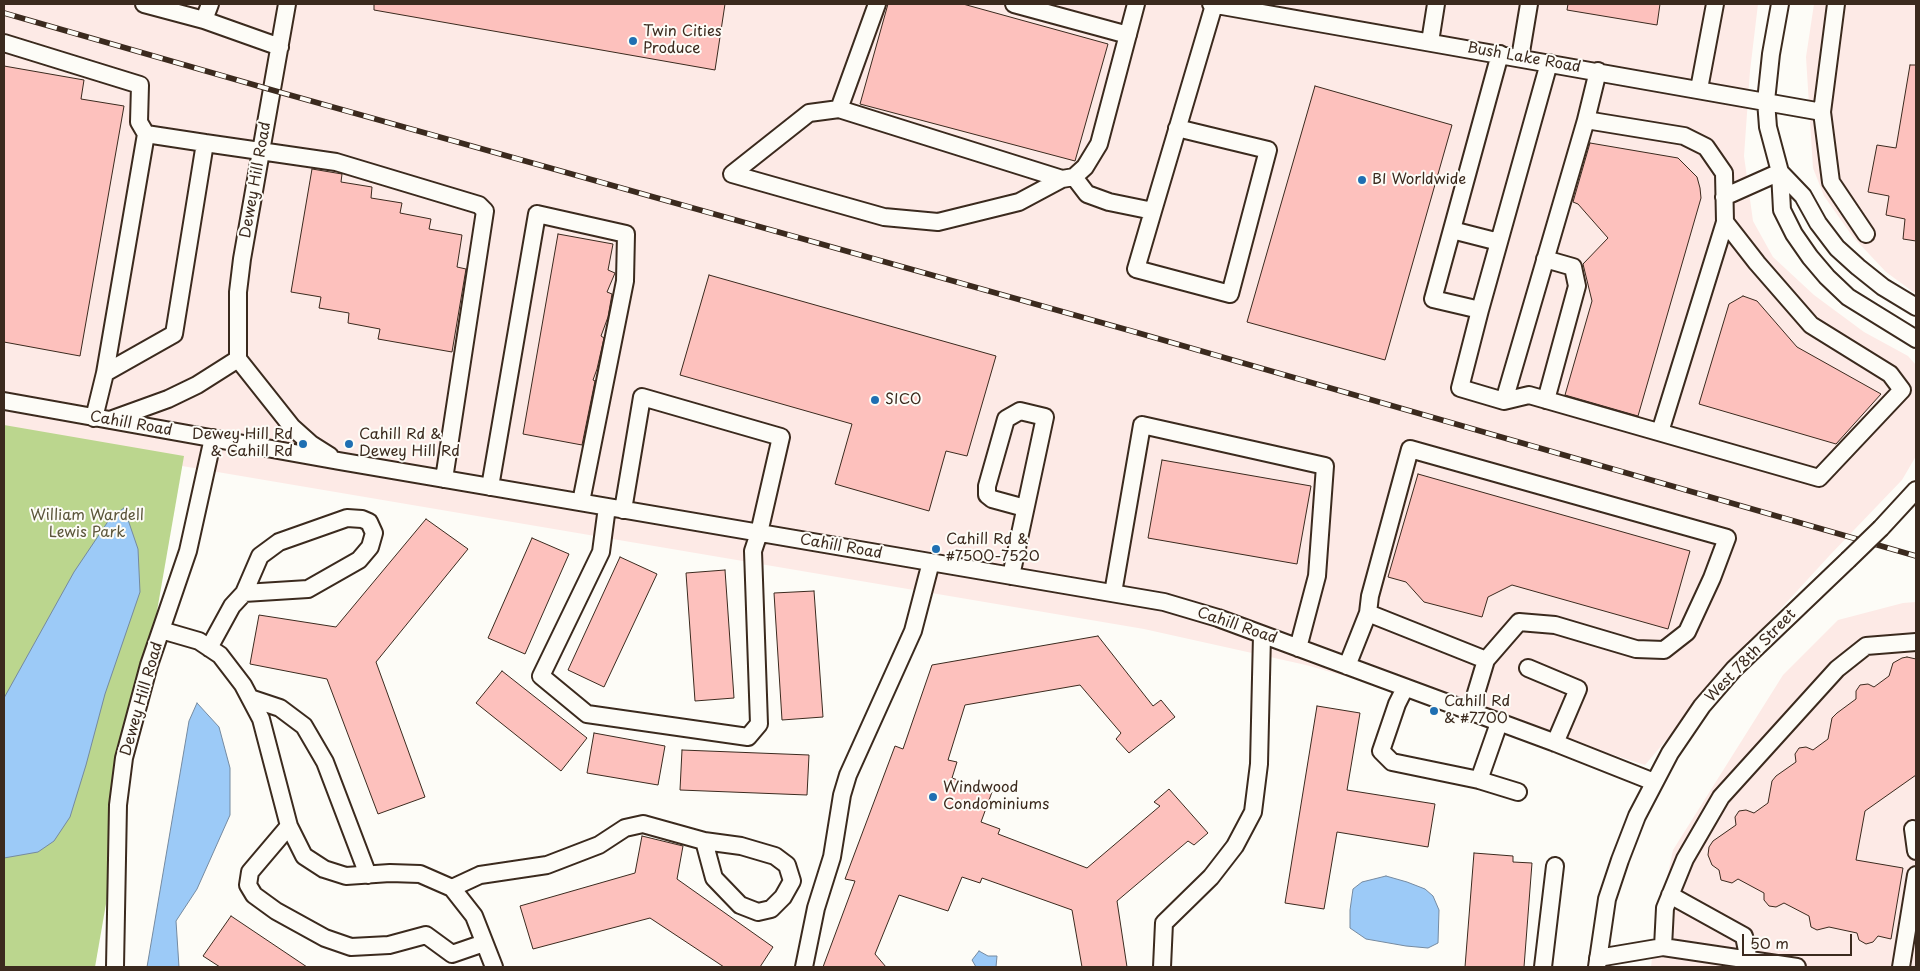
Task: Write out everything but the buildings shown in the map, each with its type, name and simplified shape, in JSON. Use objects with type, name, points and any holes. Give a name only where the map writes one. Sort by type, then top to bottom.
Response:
[{"type":"street","points":[[144,4],[204,20],[280,47]]},
{"type":"street","points":[[204,20],[210,4]]},
{"type":"street","name":"Dewey Hill Road","points":[[238,359],[238,292],[241,268],[287,4]]},
{"type":"street","points":[[839,110],[877,4]]},
{"type":"street","points":[[1014,4],[1128,35]]},
{"type":"street","points":[[1136,4],[1099,144],[1085,167],[1068,178],[1019,202],[938,222],[884,217],[732,174],[809,113],[839,110],[1068,178],[1087,194],[1109,202],[1153,210]]},
{"type":"street","points":[[1177,128],[1268,150],[1230,294],[1136,268],[1212,4]]},
{"type":"street","name":"Bush Lake Road","points":[[1212,4],[1822,112]]},
{"type":"street","points":[[1430,42],[1436,4]]},
{"type":"street","points":[[1520,58],[1529,4]]},
{"type":"street","points":[[1699,89],[1715,4]]},
{"type":"street","points":[[1780,4],[1771,54],[1766,101],[1768,127],[1780,172],[1782,210],[1794,234],[1810,258],[1827,277],[1848,297],[1916,339]]},
{"type":"street","points":[[1836,4],[1822,112],[1831,182],[1866,234]]},
{"type":"street","points":[[4,43],[140,84],[139,122],[146,134],[105,373],[102,419],[168,399],[197,385],[238,359],[292,426],[312,444],[339,461]]},
{"type":"street","points":[[1480,310],[1433,299],[1500,54]]},
{"type":"street","points":[[1549,63],[1460,388],[1504,401],[1529,395],[1819,478],[1902,390],[1890,374],[1811,326],[1725,222]]},
{"type":"street","points":[[1504,401],[1586,120],[1598,71]]},
{"type":"street","points":[[1586,120],[1684,136],[1706,146],[1724,173],[1725,222],[1660,432]]},
{"type":"street","points":[[146,134],[336,162],[479,204],[485,211],[444,479]]},
{"type":"street","points":[[105,373],[174,334],[205,143]]},
{"type":"street","points":[[1724,197],[1780,172]]},
{"type":"street","points":[[1780,172],[1803,196],[1818,224],[1837,248],[1858,268],[1883,287],[1916,307]]},
{"type":"street","points":[[490,487],[537,214],[626,234],[625,281],[580,502]]},
{"type":"street","points":[[1452,230],[1499,242]]},
{"type":"street","points":[[1546,259],[1573,267],[1577,286],[1546,400]]},
{"type":"street","points":[[642,397],[781,437],[760,533],[753,551],[759,724],[748,737],[587,714],[541,676],[601,552],[615,508],[642,397]]},
{"type":"street","name":"Cahill Road","points":[[4,401],[339,461],[1164,602],[1218,618],[1555,743],[1654,782]]},
{"type":"street","points":[[1011,576],[1045,417],[1020,411],[1006,419],[987,486],[988,495],[992,499],[1025,508]]},
{"type":"street","points":[[1113,594],[1142,425],[1325,466],[1317,576],[1298,648]]},
{"type":"street","name":"Dewey Hill Road","points":[[115,967],[118,822],[124,758],[149,665],[188,551],[213,438]]},
{"type":"street","points":[[1347,666],[1368,613],[1370,596],[1410,449],[1727,538],[1712,578],[1687,632],[1664,650],[1636,649],[1556,625],[1520,622],[1486,660],[1470,713]]},
{"type":"street","name":"West 78th Street","points":[[1598,963],[1607,899],[1637,816],[1654,782],[1685,729],[1734,669],[1848,560],[1916,490]]},
{"type":"street","points":[[209,648],[232,606],[244,593],[260,556],[279,542],[347,518],[362,519],[369,522],[374,533],[370,547],[359,560],[308,589],[244,593]]},
{"type":"street","points":[[804,967],[816,908],[832,857],[842,795],[848,774],[913,632],[931,562]]},
{"type":"street","points":[[1368,613],[1486,660]]},
{"type":"street","points":[[161,630],[199,642],[220,655],[243,685],[261,719],[289,826],[304,856],[324,868],[346,876],[390,873],[420,874],[452,888],[474,916],[494,967]]},
{"type":"street","points":[[1162,967],[1164,923],[1211,877],[1235,846],[1253,812],[1259,764],[1262,635]]},
{"type":"street","points":[[1663,947],[1665,908],[1670,895],[1686,859],[1721,797],[1837,669],[1866,646],[1916,642]]},
{"type":"street","points":[[1528,668],[1578,689],[1555,743]]},
{"type":"street","points":[[1405,688],[1397,704],[1381,751],[1392,762],[1479,780],[1518,792]]},
{"type":"street","points":[[250,698],[280,708],[304,726],[325,762],[368,875]]},
{"type":"street","points":[[1479,780],[1499,723]]},
{"type":"street","points":[[452,888],[480,875],[547,865],[599,846],[624,828],[642,824],[704,841],[741,846],[775,856],[788,865],[792,881],[783,897],[771,909],[758,912],[740,906],[714,878],[704,841]]},
{"type":"street","points":[[289,826],[250,872],[248,885],[254,895],[276,911],[325,938],[351,947],[389,945],[426,935],[452,954],[484,942]]},
{"type":"street","points":[[1913,829],[1916,851]]},
{"type":"street","points":[[1543,967],[1555,866]]},
{"type":"street","points":[[1901,967],[1916,875]]},
{"type":"street","points":[[1670,895],[1744,936],[1750,961]]},
{"type":"street","points":[[1598,963],[1663,947],[1797,967]]},
{"type":"shaded area","points":[[4,4],[1758,4],[1750,71],[1744,156],[1753,221],[1773,257],[1814,295],[1864,332],[1908,356],[1916,365],[1916,456],[1902,480],[1742,651],[1645,765],[1538,731],[1306,665],[1144,629],[182,466],[4,431]]},
{"type":"shaded area","points":[[1814,4],[1916,4],[1916,294],[1886,272],[1853,237],[1824,196],[1813,168],[1806,57]]},
{"type":"shaded area","points":[[1916,602],[1916,967],[1651,967],[1654,940],[1673,850],[1783,675],[1838,620],[1903,603]]},
{"type":"green space","name":"William Wardell Lewis Park","points":[[4,425],[184,456],[95,967],[4,967]]},
{"type":"water","points":[[124,508],[138,549],[140,592],[105,694],[70,817],[54,841],[38,852],[4,858],[4,698],[74,572],[111,517]]},
{"type":"water","points":[[197,703],[219,727],[230,768],[230,815],[197,889],[176,921],[179,967],[147,967],[189,721]]},
{"type":"water","points":[[1386,876],[1425,889],[1433,896],[1439,910],[1438,943],[1428,948],[1406,946],[1366,939],[1350,928],[1353,889],[1362,882]]},
{"type":"water","points":[[979,951],[988,956],[997,956],[996,967],[976,967],[972,960]]},
{"type":"railway","points":[[4,13],[1135,332],[1916,556]]},
{"type":"place","name":"Twin Cities Produce","points":[[633,41]]},
{"type":"place","name":"BI Worldwide","points":[[1362,180]]},
{"type":"place","name":"SICO","points":[[875,400]]},
{"type":"place","name":"Dewey Hill Rd & Cahill Rd","points":[[303,444]]},
{"type":"place","name":"Cahill Rd & Dewey Hill Rd","points":[[349,444]]},
{"type":"place","name":"Cahill Rd & #7500-7520","points":[[936,549]]},
{"type":"place","name":"Cahill Rd & #7700","points":[[1434,711]]},
{"type":"place","name":"Windwood Condominiums","points":[[933,797]]}]
